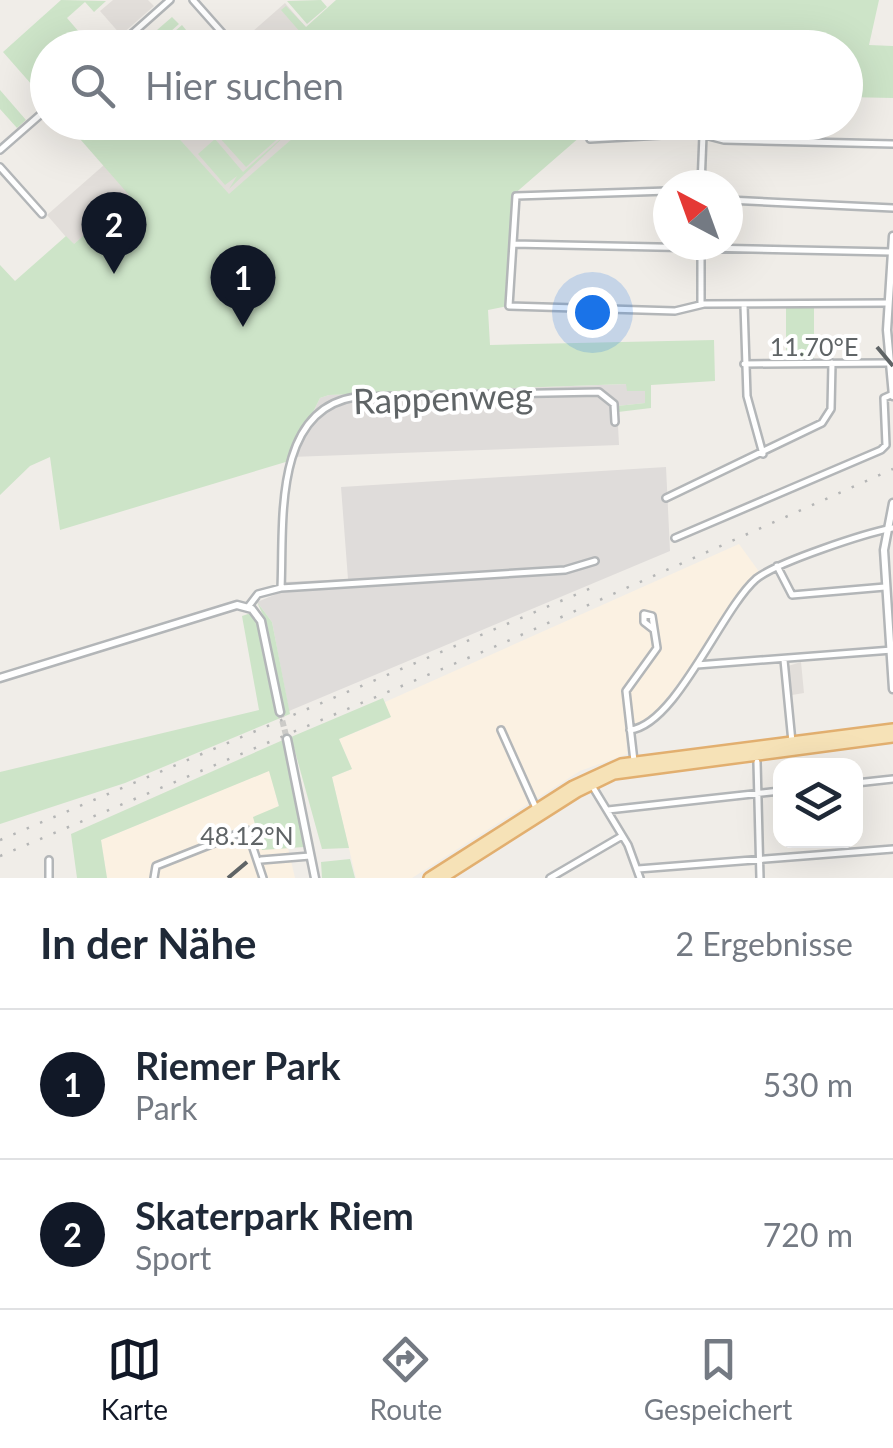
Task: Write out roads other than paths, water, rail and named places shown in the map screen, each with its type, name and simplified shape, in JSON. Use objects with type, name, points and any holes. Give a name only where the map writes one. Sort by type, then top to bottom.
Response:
[{"type":"main road","points":[[443,878],[595,774],[634,765],[893,729]]},
{"type":"main road","points":[[429,878],[539,812],[634,765],[893,737]]},
{"type":"street","points":[[136,30],[170,0]]},
{"type":"street","points":[[193,0],[220,30]]},
{"type":"street","points":[[0,150],[30,124]]},
{"type":"street","points":[[702,170],[703,140]]},
{"type":"street","points":[[724,140],[893,144]]},
{"type":"street","points":[[0,167],[42,214]]},
{"type":"street","points":[[653,192],[516,196],[512,308],[675,311],[701,304],[888,303]]},
{"type":"street","points":[[743,201],[893,208]]},
{"type":"street","points":[[676,538],[886,445],[884,398],[893,395],[888,363],[888,303],[893,236]]},
{"type":"street","points":[[513,244],[653,245]]},
{"type":"street","points":[[743,247],[891,252]]},
{"type":"street","points":[[701,260],[701,304]]},
{"type":"street","points":[[744,304],[748,407],[763,454]]},
{"type":"street","points":[[744,364],[888,363]]},
{"type":"street","points":[[666,498],[763,454],[826,419],[831,409],[832,364]]},
{"type":"street","name":"Rappenweg","points":[[281,588],[284,500],[292,459],[314,414],[330,403],[354,397],[600,392],[614,404],[614,422]]},
{"type":"street","points":[[891,506],[886,587],[893,688]]},
{"type":"street","points":[[630,730],[649,726],[697,665],[745,591],[777,566],[889,529]]},
{"type":"street","points":[[248,607],[258,594],[281,588],[565,570],[596,560]]},
{"type":"street","points":[[777,566],[794,596],[886,587]]},
{"type":"street","points":[[0,678],[228,606],[248,607],[262,621],[280,712]]},
{"type":"street","points":[[634,765],[626,691],[657,648],[654,630]]},
{"type":"street","points":[[697,665],[891,650]]},
{"type":"street","points":[[784,660],[792,742]]},
{"type":"street","points":[[500,730],[539,812]]},
{"type":"street","points":[[287,739],[315,878]]},
{"type":"street","points":[[757,762],[760,878]]},
{"type":"street","points":[[863,782],[893,779]]},
{"type":"street","points":[[591,784],[622,836],[640,878]]},
{"type":"street","points":[[608,810],[773,791]]},
{"type":"street","points":[[154,878],[156,866],[247,830],[263,878]]},
{"type":"street","points":[[550,878],[622,836]]},
{"type":"street","points":[[638,869],[893,849]]},
{"type":"street","points":[[260,860],[313,855]]},
{"type":"street","points":[[49,878],[50,860]]},
{"type":"tunnel","points":[[280,712],[287,739]]},
{"type":"railway","points":[[0,856],[501,644],[893,469]]},
{"type":"railway","points":[[0,840],[596,586]]},
{"type":"place","name":"Skaterpark Riem","points":[[114,274]]},
{"type":"place","name":"Riemer Park","points":[[243,327]]}]
